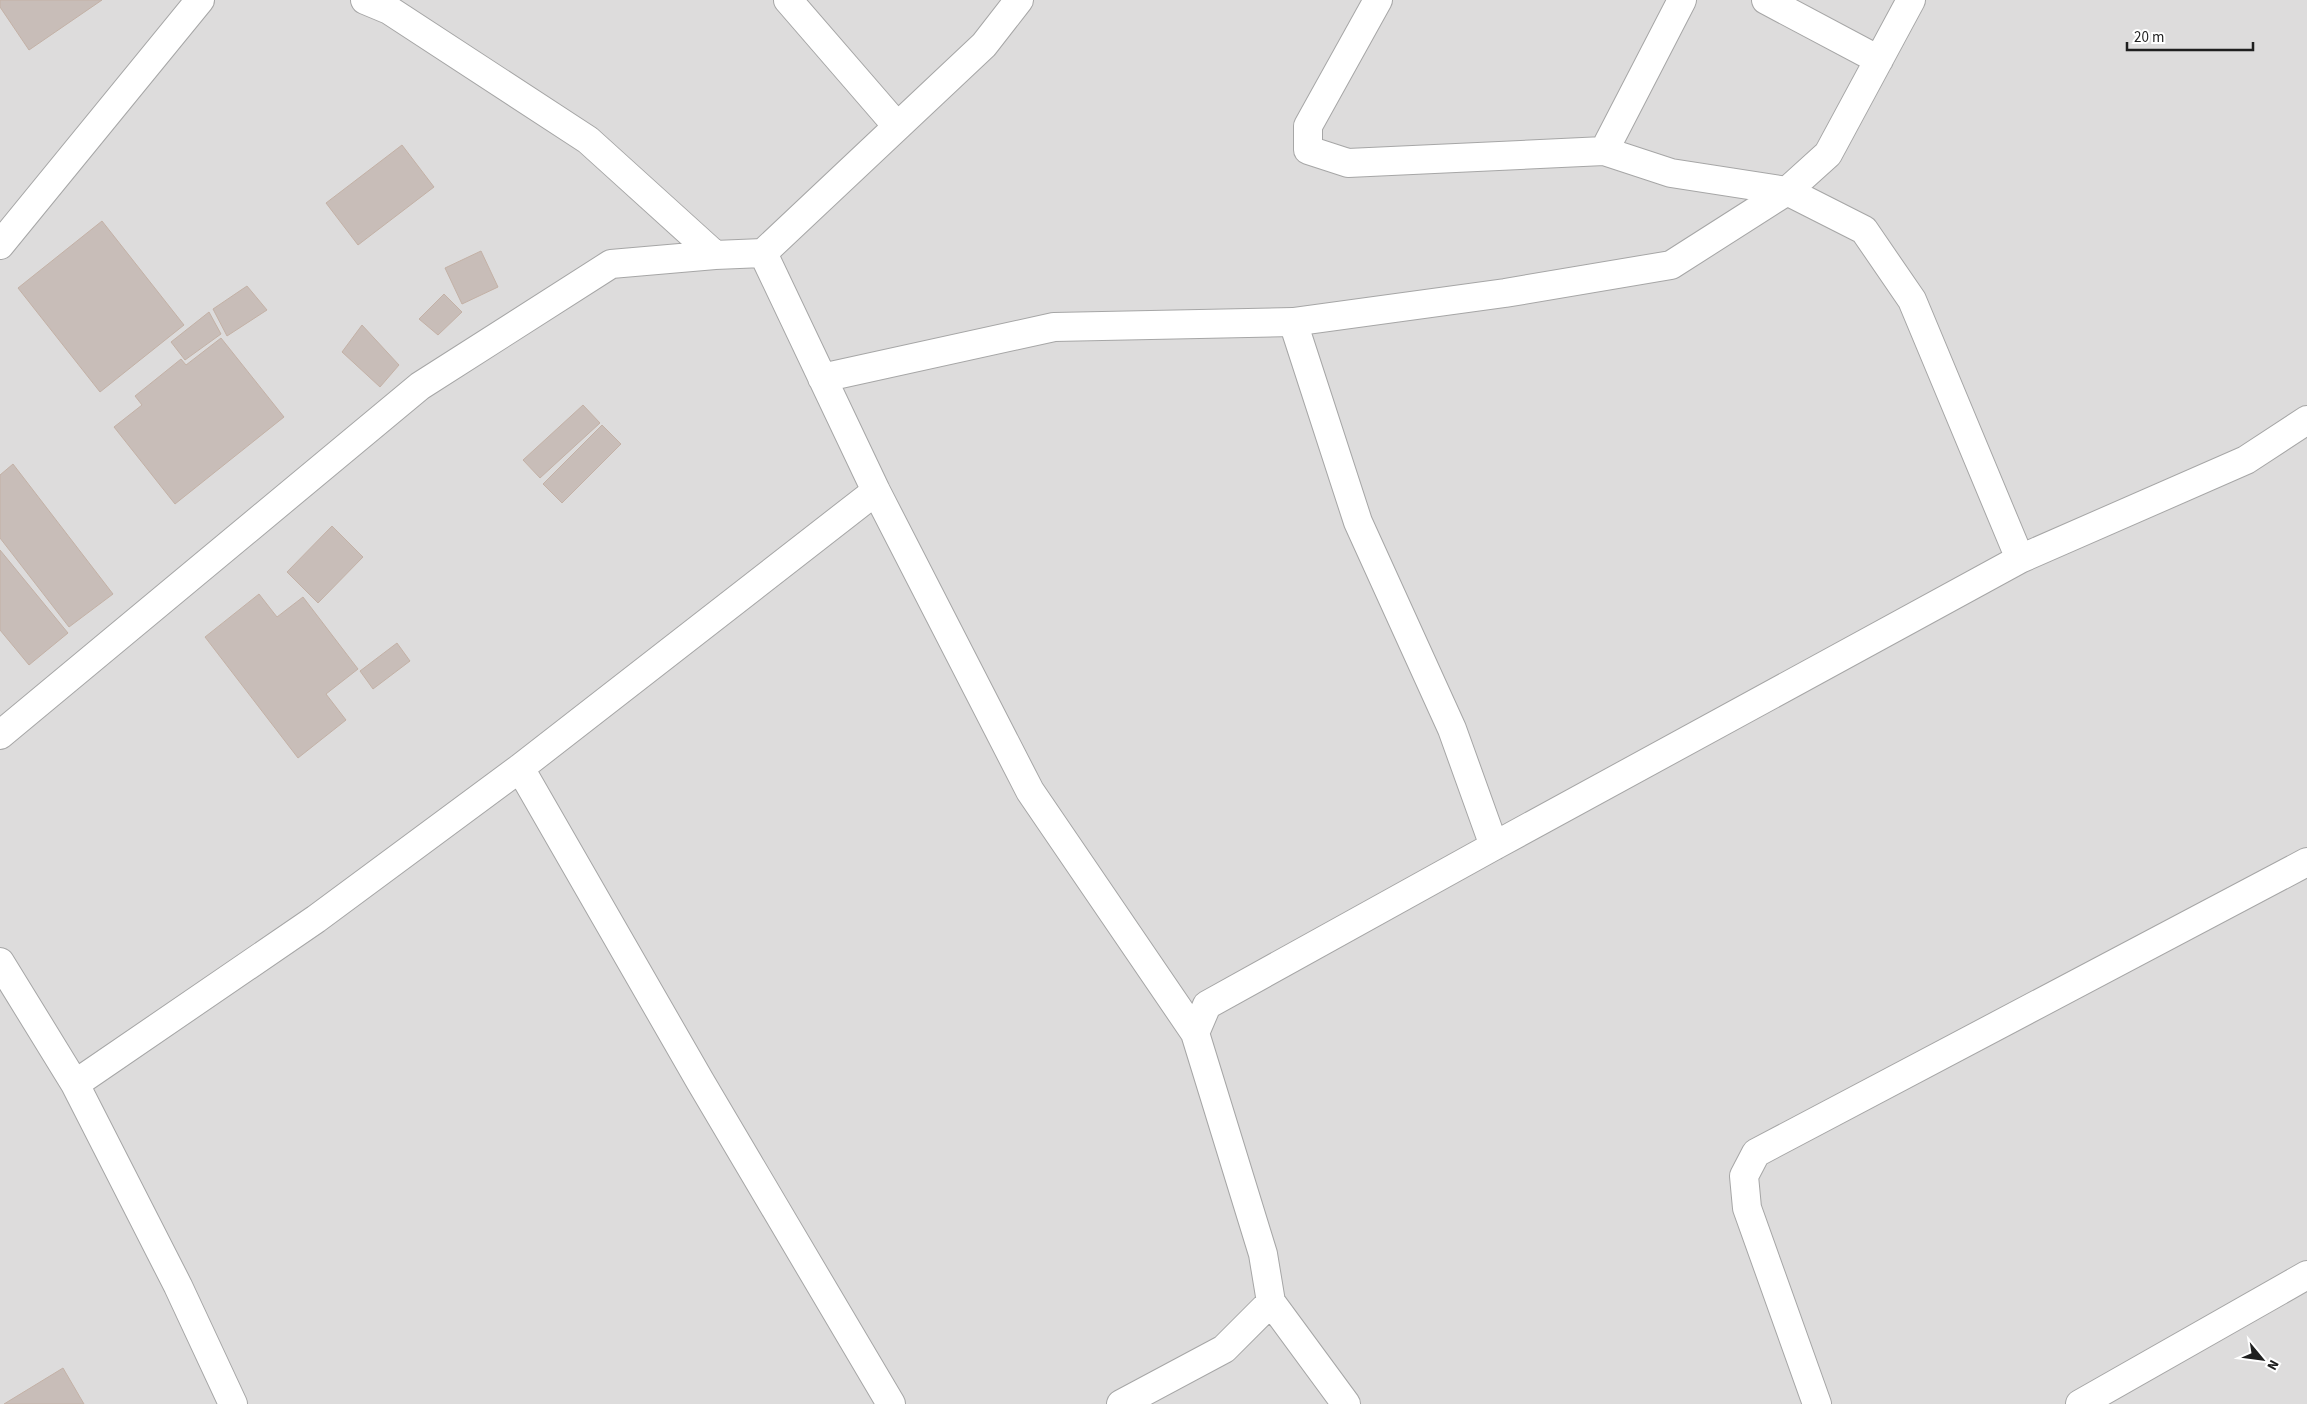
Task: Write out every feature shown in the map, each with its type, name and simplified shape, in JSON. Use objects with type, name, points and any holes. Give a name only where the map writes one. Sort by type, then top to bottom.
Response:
[{"type":"street","points":[[0,245],[200,0]]},
{"type":"street","points":[[365,0],[389,10],[588,140],[715,255]]},
{"type":"street","points":[[788,0],[897,126]]},
{"type":"street","points":[[0,735],[420,386],[611,264],[762,253],[984,45],[1019,0]]},
{"type":"street","points":[[1378,0],[1308,126],[1308,150],[1348,163],[1604,151],[1671,173],[1787,191],[1864,230],[1912,300],[2020,559]]},
{"type":"street","points":[[1604,151],[1682,0]]},
{"type":"street","points":[[1766,0],[1879,60]]},
{"type":"street","points":[[822,378],[1054,327],[1293,322],[1505,293],[1671,265],[1787,191],[1828,154],[1911,0]]},
{"type":"street","points":[[762,253],[876,491],[1030,791],[1195,1034],[1263,1254],[1271,1302],[1346,1404]]},
{"type":"street","points":[[1293,322],[1358,522],[1452,728],[1494,846]]},
{"type":"street","points":[[1195,1034],[1207,1005],[1494,846],[2020,559],[2246,460],[2307,420]]},
{"type":"street","points":[[75,1084],[316,919],[520,768],[876,491]]},
{"type":"street","points":[[520,768],[700,1081],[892,1404]]},
{"type":"street","points":[[1817,1404],[1747,1208],[1744,1176],[1756,1153],[2307,862]]},
{"type":"street","points":[[0,962],[75,1084],[178,1286],[233,1404]]},
{"type":"street","points":[[2080,1404],[2307,1275]]},
{"type":"street","points":[[1121,1404],[1224,1349],[1271,1302]]},
{"type":"shaded area","points":[[0,0],[2307,0],[2307,1404],[0,1404]]},
{"type":"building","points":[[0,0],[102,0],[29,50],[0,7]]},
{"type":"building","points":[[402,145],[434,187],[358,245],[326,203]]},
{"type":"building","points":[[102,221],[184,325],[100,392],[18,288]]},
{"type":"building","points":[[481,251],[498,287],[462,304],[445,268]]},
{"type":"building","points":[[247,286],[267,310],[227,336],[213,309]]},
{"type":"building","points":[[444,294],[462,312],[438,335],[419,319]]},
{"type":"building","points":[[209,312],[221,334],[185,360],[171,342]]},
{"type":"building","points":[[362,325],[399,365],[380,387],[342,352]]},
{"type":"building","points":[[221,338],[284,417],[175,504],[114,427],[142,405],[135,396],[181,359],[186,365]]},
{"type":"building","points":[[583,405],[600,423],[540,478],[523,460]]},
{"type":"building","points":[[602,425],[621,444],[562,503],[543,484]]},
{"type":"building","points":[[13,464],[113,594],[69,627],[0,538],[0,475]]},
{"type":"building","points":[[332,526],[363,557],[318,603],[287,572]]},
{"type":"building","points":[[0,550],[68,633],[29,665],[0,630]]},
{"type":"building","points":[[259,594],[277,617],[303,597],[358,669],[326,694],[346,720],[298,758],[205,637]]},
{"type":"building","points":[[397,643],[410,661],[373,689],[360,671]]},
{"type":"building","points":[[63,1368],[84,1404],[4,1404]]}]
